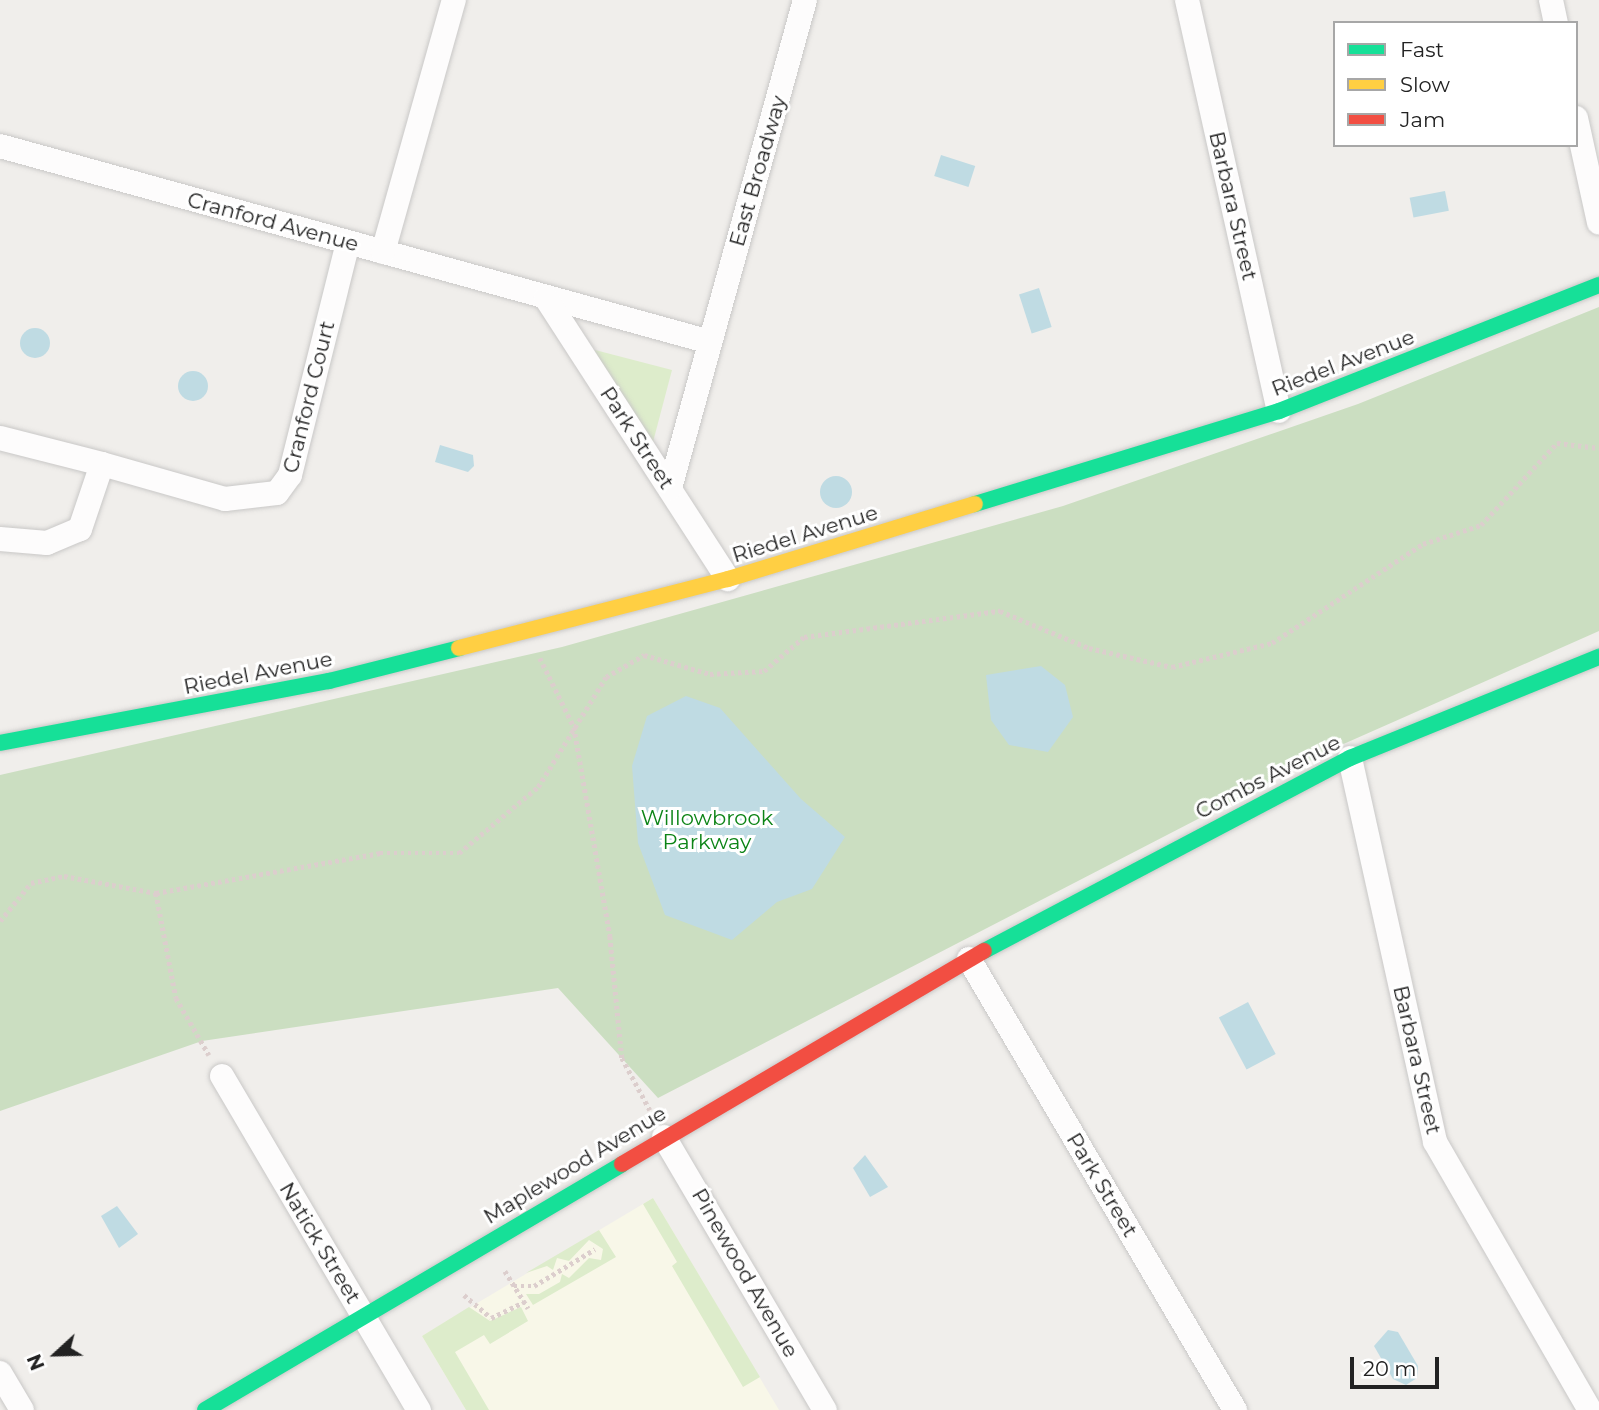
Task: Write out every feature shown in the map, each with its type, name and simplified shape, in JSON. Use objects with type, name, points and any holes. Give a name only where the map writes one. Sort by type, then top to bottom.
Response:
[{"type":"street","points":[[383,252],[454,0]]},
{"type":"street","name":"East Broadway","points":[[670,488],[805,0]]},
{"type":"street","name":"Barbara Street","points":[[1187,0],[1279,411]]},
{"type":"street","points":[[1551,0],[1556,21]]},
{"type":"street","points":[[1578,127],[1599,223]]},
{"type":"street","name":"Cranford Avenue","points":[[0,146],[546,298]]},
{"type":"street","name":"Cranford Court","points":[[0,438],[225,499],[277,494],[290,475],[348,243]]},
{"type":"street","name":"Riedel Avenue","points":[[0,743],[342,678],[729,579],[1279,411],[1599,285]]},
{"type":"street","points":[[546,298],[710,342]]},
{"type":"street","name":"Park Street","points":[[546,298],[729,579]]},
{"type":"street","points":[[0,539],[47,543],[80,529],[102,464]]},
{"type":"street","name":"Combs Avenue","points":[[969,959],[1350,758],[1599,657]]},
{"type":"street","name":"Barbara Street","points":[[1350,758],[1435,1142],[1590,1410]]},
{"type":"street","name":"Park Street","points":[[969,959],[1235,1410]]},
{"type":"street","name":"Maplewood Avenue","points":[[205,1410],[664,1136],[969,959]]},
{"type":"street","name":"Natick Street","points":[[222,1076],[419,1410]]},
{"type":"street","name":"Pinewood Avenue","points":[[664,1136],[825,1410]]},
{"type":"street","points":[[0,1373],[22,1410]]},
{"type":"path","points":[[0,921],[31,883],[64,876],[156,893],[380,853],[459,853],[538,787],[607,677],[644,655],[710,674],[764,670],[804,637],[1000,611],[1088,648],[1172,667],[1272,643],[1423,544],[1481,525],[1557,443],[1599,448]]},
{"type":"path","points":[[538,654],[574,727],[610,936],[622,1058],[664,1136]]},
{"type":"path","points":[[156,893],[176,998],[222,1076]]},
{"type":"path","points":[[514,1286],[534,1286],[595,1250]]},
{"type":"path","points":[[505,1271],[528,1308]]},
{"type":"path","points":[[464,1295],[491,1318],[524,1302]]},
{"type":"shaded area","points":[[653,1198],[779,1410],[466,1410],[422,1336]]},
{"type":"green space","name":"Willowbrook Parkway","points":[[1599,307],[1599,631],[1339,746],[658,1098],[558,988],[202,1041],[0,1111],[0,775],[562,647],[1063,506],[1358,404]]},
{"type":"green space","points":[[594,351],[672,370],[653,442]]},
{"type":"green space","points":[[653,1198],[760,1377],[743,1387],[672,1266],[677,1262],[643,1204]]},
{"type":"green space","points":[[599,1230],[616,1257],[533,1305],[526,1294],[539,1294],[560,1282],[562,1274],[569,1278],[589,1258],[601,1260],[603,1249],[589,1240],[569,1261],[557,1258],[553,1270],[547,1266],[526,1273]]},
{"type":"green space","points":[[469,1307],[490,1321],[521,1307],[528,1321],[490,1344],[484,1335],[455,1352],[489,1410],[466,1410],[422,1336]]},
{"type":"water","points":[[941,155],[975,166],[968,187],[934,176]]},
{"type":"water","points":[[1445,191],[1449,211],[1413,218],[1410,198]]},
{"type":"water","points":[[1039,288],[1052,327],[1032,333],[1019,294]]},
{"type":"water","points":[[35,328],[41,329],[49,337],[49,349],[41,357],[35,358],[29,357],[21,349],[20,343],[21,337],[29,329]]},
{"type":"water","points":[[193,371],[199,372],[207,380],[207,392],[199,400],[193,401],[187,400],[179,392],[178,386],[179,380],[187,372]]},
{"type":"water","points":[[440,445],[473,455],[474,466],[468,472],[435,462]]},
{"type":"water","points":[[836,476],[847,481],[852,492],[847,503],[836,508],[825,503],[820,492],[825,481]]},
{"type":"water","points":[[1041,666],[1065,685],[1073,717],[1048,752],[1009,745],[991,720],[986,675]]},
{"type":"water","points":[[686,696],[720,708],[801,799],[845,837],[812,889],[777,902],[732,940],[665,915],[638,843],[632,766],[647,716]]},
{"type":"water","points":[[1248,1002],[1276,1054],[1247,1070],[1219,1017]]},
{"type":"water","points":[[865,1155],[888,1187],[870,1197],[853,1168]]},
{"type":"water","points":[[117,1206],[138,1234],[119,1248],[101,1216]]},
{"type":"water","points":[[1388,1330],[1398,1332],[1418,1366],[1417,1378],[1406,1385],[1393,1379],[1374,1346]]},
{"type":"traffic: fast","points":[[975,504],[1279,411],[1599,285]]},
{"type":"traffic: fast","points":[[0,743],[329,681],[459,648]]},
{"type":"traffic: fast","points":[[984,951],[1350,758],[1599,657]]},
{"type":"traffic: fast","points":[[205,1410],[622,1164]]},
{"type":"traffic: slow","points":[[459,648],[728,579],[975,504]]},
{"type":"traffic: jam","points":[[622,1164],[984,951]]}]
